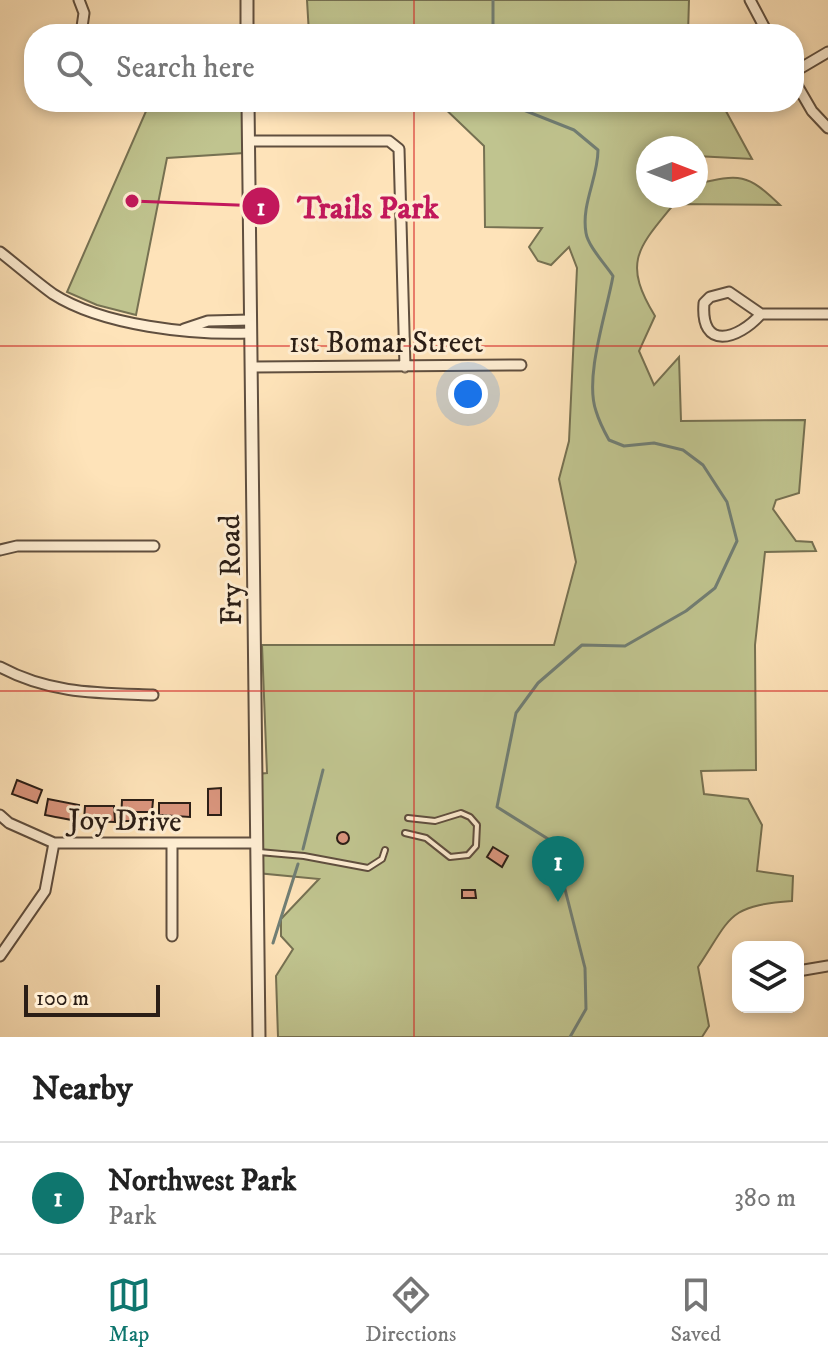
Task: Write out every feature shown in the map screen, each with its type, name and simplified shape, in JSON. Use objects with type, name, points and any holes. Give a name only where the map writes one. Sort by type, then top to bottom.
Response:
[{"type":"street","points":[[79,0],[84,13],[82,24]]},
{"type":"street","points":[[247,0],[247,24]]},
{"type":"street","points":[[750,0],[763,24]]},
{"type":"street","points":[[804,66],[828,52]]},
{"type":"street","points":[[804,97],[828,128]]},
{"type":"street","name":"Fry Road","points":[[248,112],[259,1037]]},
{"type":"street","points":[[248,141],[389,141],[399,149],[405,367]]},
{"type":"street","points":[[0,252],[55,295],[108,318],[207,335],[250,333]]},
{"type":"street","points":[[761,314],[739,334],[730,337],[711,332],[703,314],[704,303],[710,297],[729,292],[761,314],[828,314]]},
{"type":"street","points":[[184,329],[208,321],[250,320]]},
{"type":"street","name":"1st Bomar Street","points":[[251,367],[521,365]]},
{"type":"street","points":[[0,550],[17,546],[154,546]]},
{"type":"street","points":[[0,667],[24,680],[63,692],[153,695]]},
{"type":"street","name":"Joy Drive","points":[[0,815],[9,823],[54,843],[257,848]]},
{"type":"street","points":[[0,956],[45,891],[54,843]]},
{"type":"street","points":[[172,845],[172,936]]},
{"type":"street","points":[[804,970],[828,966]]},
{"type":"lane","points":[[405,833],[426,838],[444,853],[458,857],[468,855],[476,846],[479,836],[470,817],[461,813],[435,821],[408,818]]},
{"type":"lane","points":[[257,848],[368,868],[382,859],[385,850]]},
{"type":"green space","points":[[307,0],[689,0],[688,24],[308,24]]},
{"type":"green space","points":[[146,112],[244,112],[244,153],[167,158],[136,315],[97,305],[67,292]]},
{"type":"green space","points":[[448,112],[726,112],[752,159],[708,157],[708,136],[636,136],[636,208],[671,208],[651,232],[639,256],[639,282],[655,316],[639,351],[654,385],[679,357],[681,421],[805,420],[799,493],[776,500],[773,509],[796,541],[812,542],[816,551],[765,552],[755,645],[756,770],[701,771],[704,794],[748,799],[762,825],[757,871],[793,876],[792,901],[755,906],[733,917],[698,967],[709,1026],[702,1037],[278,1037],[276,976],[293,949],[281,936],[281,919],[319,879],[257,873],[256,774],[267,773],[262,645],[554,645],[576,562],[559,479],[569,441],[577,268],[569,247],[551,265],[538,261],[529,247],[542,228],[485,227],[484,146]]},
{"type":"green space","points":[[742,179],[759,187],[780,205],[708,204],[708,182]]},
{"type":"building","points":[[17,780],[42,790],[37,803],[12,794]]},
{"type":"building","points":[[221,788],[221,815],[208,815],[208,789]]},
{"type":"building","points":[[48,799],[79,805],[77,821],[45,815]]},
{"type":"building","points":[[122,800],[153,800],[152,812],[131,812],[131,821],[121,821]]},
{"type":"building","points":[[159,803],[190,803],[190,817],[159,815]]},
{"type":"building","points":[[85,806],[114,806],[115,822],[84,821]]},
{"type":"building","points":[[338,833],[348,833],[348,843],[338,843]]},
{"type":"building","points":[[493,847],[508,856],[502,867],[487,857]]},
{"type":"building","points":[[462,890],[475,890],[476,898],[462,898]]},
{"type":"waterway","points":[[493,0],[493,24]]},
{"type":"waterway","points":[[528,112],[574,130],[598,150],[585,222],[590,244],[613,276],[593,380],[596,411],[607,437],[624,446],[654,443],[683,450],[703,465],[727,502],[737,541],[715,588],[686,611],[625,646],[582,645],[538,683],[516,713],[497,807],[553,842],[585,968],[586,1009],[570,1037]]},
{"type":"waterway","points":[[303,849],[323,770]]},
{"type":"waterway","points":[[273,943],[298,864]]},
{"type":"place","name":"Trails Park","points":[[132,201]]},
{"type":"place","name":"Northwest Park","points":[[558,902]]}]
